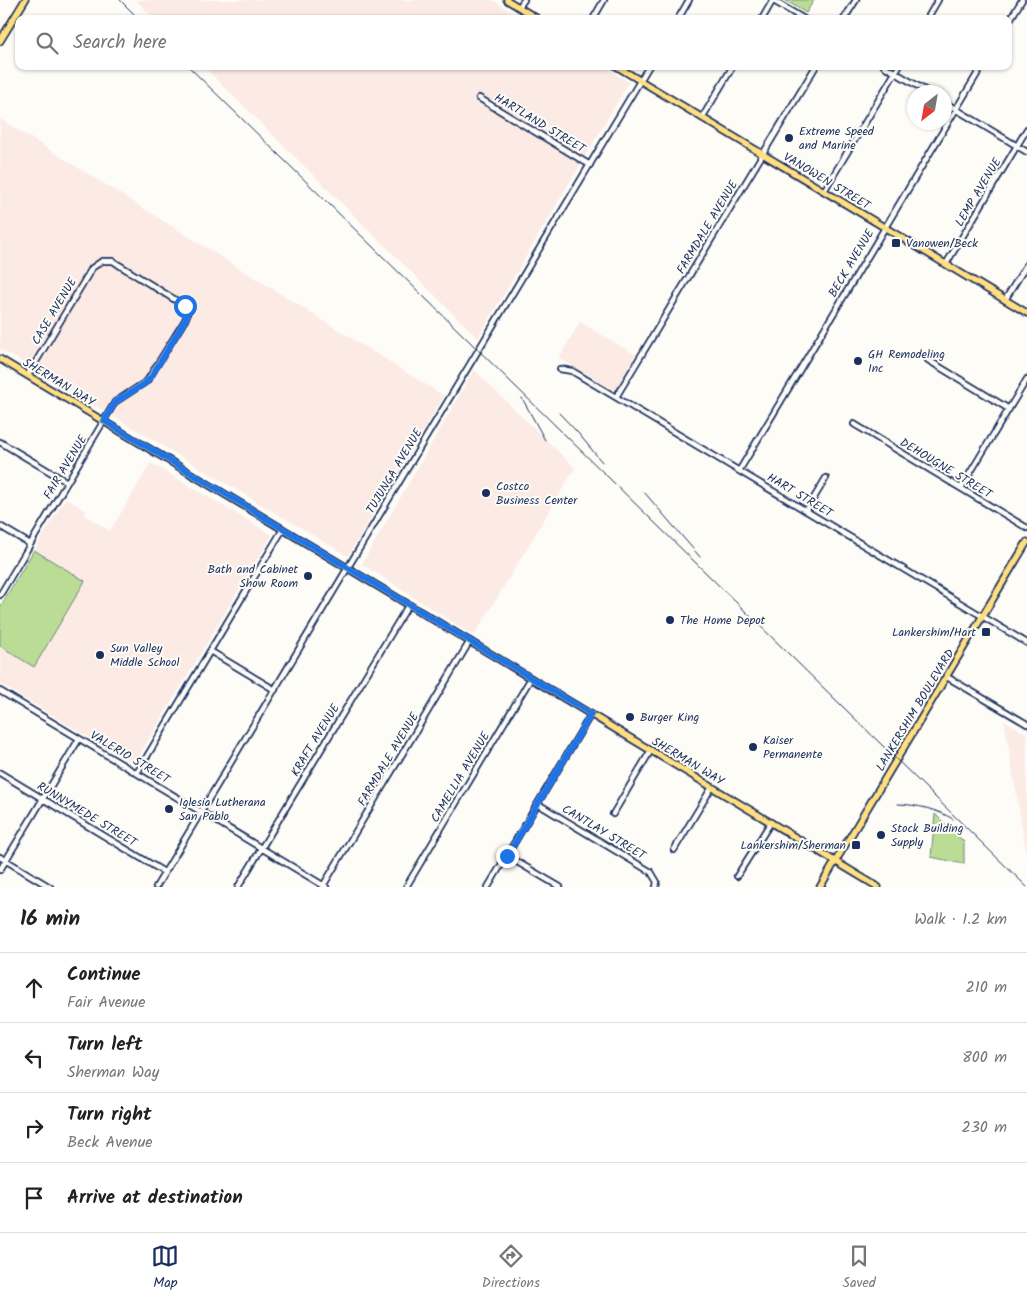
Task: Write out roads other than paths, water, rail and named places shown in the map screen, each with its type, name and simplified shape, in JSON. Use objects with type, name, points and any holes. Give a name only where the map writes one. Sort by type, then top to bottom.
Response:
[{"type":"main road","points":[[16,15],[25,0]]},
{"type":"main road","points":[[507,0],[531,15]]},
{"type":"main road","points":[[0,41],[15,16]]},
{"type":"main road","name":"VANOWEN STREET","points":[[622,70],[1027,313]]},
{"type":"main road","name":"SHERMAN WAY","points":[[0,359],[878,887]]},
{"type":"main road","name":"LANKERSHIM BOULEVARD","points":[[820,887],[1027,542]]},
{"type":"street","points":[[519,8],[524,0]]},
{"type":"street","points":[[595,15],[604,0]]},
{"type":"street","points":[[680,15],[689,0]]},
{"type":"street","points":[[764,15],[773,0],[797,15]]},
{"type":"street","points":[[847,15],[856,0]]},
{"type":"street","points":[[929,15],[938,0]]},
{"type":"street","points":[[1012,16],[1022,0]]},
{"type":"street","name":"TUJUNGA AVENUE","points":[[156,887],[647,70]]},
{"type":"street","points":[[702,118],[731,70]]},
{"type":"street","name":"FARMDALE AVENUE","points":[[616,397],[814,70]]},
{"type":"street","points":[[890,70],[916,85]]},
{"type":"street","points":[[824,191],[897,70]]},
{"type":"street","name":"BECK AVENUE","points":[[739,470],[980,70]]},
{"type":"street","name":"HARTLAND STREET","points":[[479,98],[590,165]]},
{"type":"street","points":[[952,107],[1027,152]]},
{"type":"street","name":"LEMP AVENUE","points":[[946,264],[1027,129]]},
{"type":"street","name":"CASE AVENUE","points":[[28,375],[89,273],[96,263],[102,260],[119,265],[182,302],[187,310]]},
{"type":"street","points":[[1005,300],[1027,264]]},
{"type":"street","name":"FAIR AVENUE","points":[[0,594],[115,402],[144,384],[151,377],[185,320],[187,310]]},
{"type":"street","points":[[928,360],[1009,409]]},
{"type":"street","name":"HART STREET","points":[[560,369],[572,371],[1027,643]]},
{"type":"street","points":[[961,488],[1027,379]]},
{"type":"street","name":"DEHOUGNE STREET","points":[[854,424],[1027,528]]},
{"type":"street","points":[[0,442],[67,482]]},
{"type":"street","points":[[806,511],[826,478]]},
{"type":"street","points":[[0,526],[30,544]]},
{"type":"street","points":[[137,773],[283,529]]},
{"type":"street","name":"KRAFT AVENUE","points":[[238,887],[409,604]]},
{"type":"street","name":"FARMDALE AVENUE","points":[[324,886],[470,641]]},
{"type":"street","points":[[210,651],[275,690]]},
{"type":"street","points":[[947,677],[1027,724]]},
{"type":"street","name":"CAMELLIA AVENUE","points":[[406,887],[531,678]]},
{"type":"street","name":"VALERIO STREET","points":[[0,691],[324,886]]},
{"type":"street","points":[[488,887],[591,714]]},
{"type":"street","points":[[0,870],[79,739]]},
{"type":"street","points":[[613,814],[651,750]]},
{"type":"street","name":"RUNNYMEDE STREET","points":[[0,773],[164,872]]},
{"type":"street","points":[[674,850],[712,787]]},
{"type":"street","name":"CANTLAY STREET","points":[[538,804],[652,872],[656,884]]},
{"type":"street","points":[[737,876],[770,822]]},
{"type":"street","points":[[507,856],[560,887]]},
{"type":"street","points":[[0,857],[50,887]]},
{"type":"railway","points":[[120,0],[135,15]]},
{"type":"railway","points":[[192,70],[1027,887]]},
{"type":"railway","points":[[522,398],[545,440]]},
{"type":"railway","points":[[559,413],[602,462]]},
{"type":"railway","points":[[644,492],[700,557]]},
{"type":"railway","points":[[898,804],[927,808],[953,819]]},
{"type":"place","name":"Extreme Speed and Marine","points":[[789,138]]},
{"type":"place","name":"Vanowen/Beck","points":[[896,243]]},
{"type":"place","name":"GH Remodeling Inc","points":[[858,361]]},
{"type":"place","name":"Costco Business Center","points":[[486,493]]},
{"type":"place","name":"Bath and Cabinet Show Room","points":[[308,576]]},
{"type":"place","name":"The Home Depot","points":[[670,620]]},
{"type":"place","name":"Lankershim/Hart","points":[[986,632]]},
{"type":"place","name":"Sun Valley Middle School","points":[[100,655]]},
{"type":"place","name":"Burger King","points":[[630,717]]},
{"type":"place","name":"Kaiser Permanente","points":[[753,747]]},
{"type":"place","name":"Iglesia Lutherana San Pablo","points":[[169,809]]},
{"type":"place","name":"Stock Building Supply","points":[[881,835]]},
{"type":"place","name":"Lankershim/Sherman","points":[[856,845]]}]
